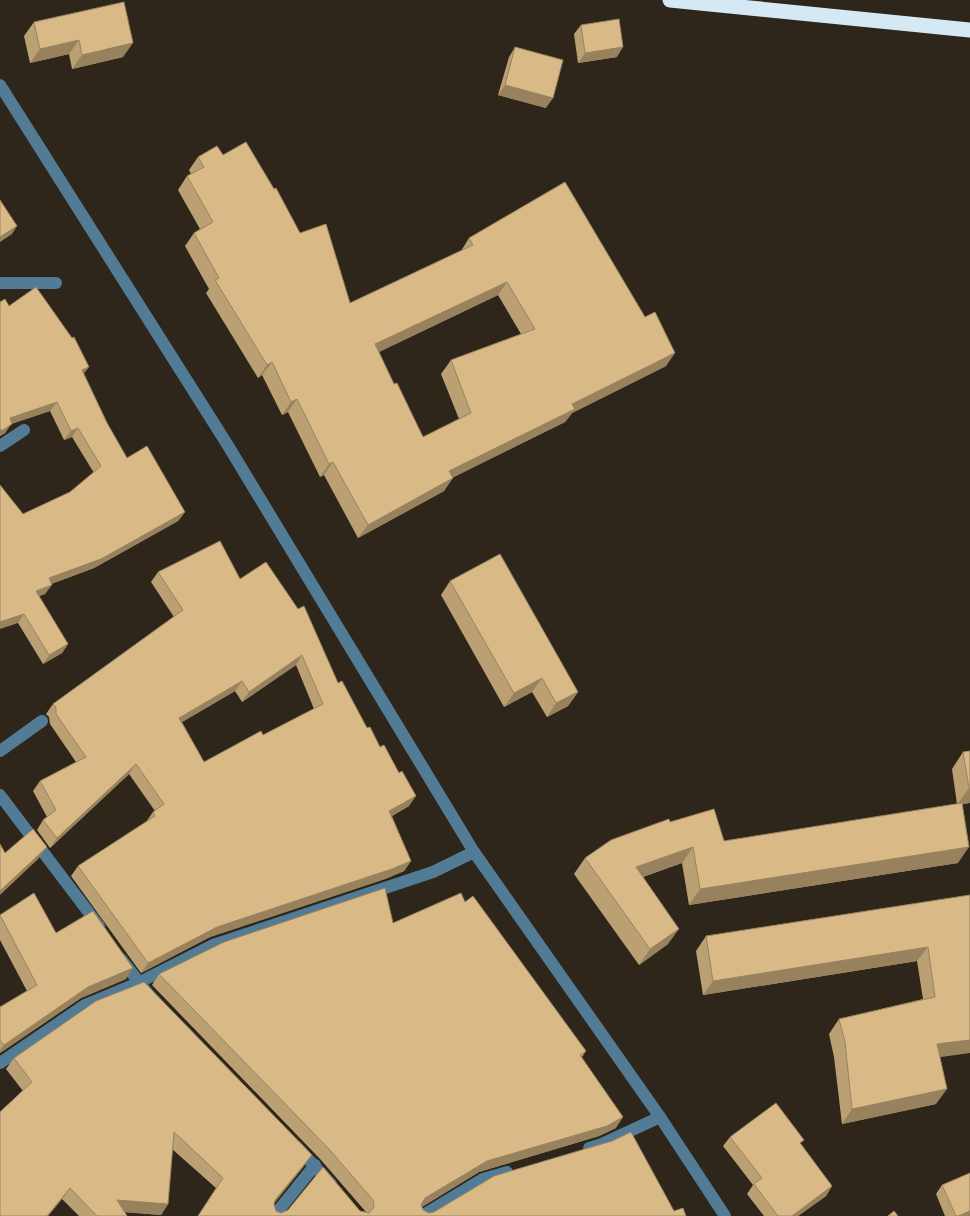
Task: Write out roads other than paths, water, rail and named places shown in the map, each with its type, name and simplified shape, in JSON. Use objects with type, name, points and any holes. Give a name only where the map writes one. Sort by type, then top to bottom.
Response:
[{"type":"highway","points":[[670,0],[970,30]]},
{"type":"street","points":[[0,85],[227,444],[474,852],[660,1117],[726,1216]]},
{"type":"street","points":[[0,283],[56,283]]},
{"type":"street","points":[[0,446],[24,430]]},
{"type":"street","points":[[0,751],[42,721]]},
{"type":"street","points":[[0,796],[105,936]]},
{"type":"street","points":[[0,1063],[85,1005],[138,983],[213,945],[433,872],[474,852]]},
{"type":"street","points":[[116,952],[138,983],[158,1004]]},
{"type":"street","points":[[575,1152],[602,1144],[660,1117]]},
{"type":"street","points":[[287,1137],[340,1194]]},
{"type":"street","points":[[274,1216],[315,1165]]},
{"type":"street","points":[[422,1216],[483,1180],[520,1168]]}]
